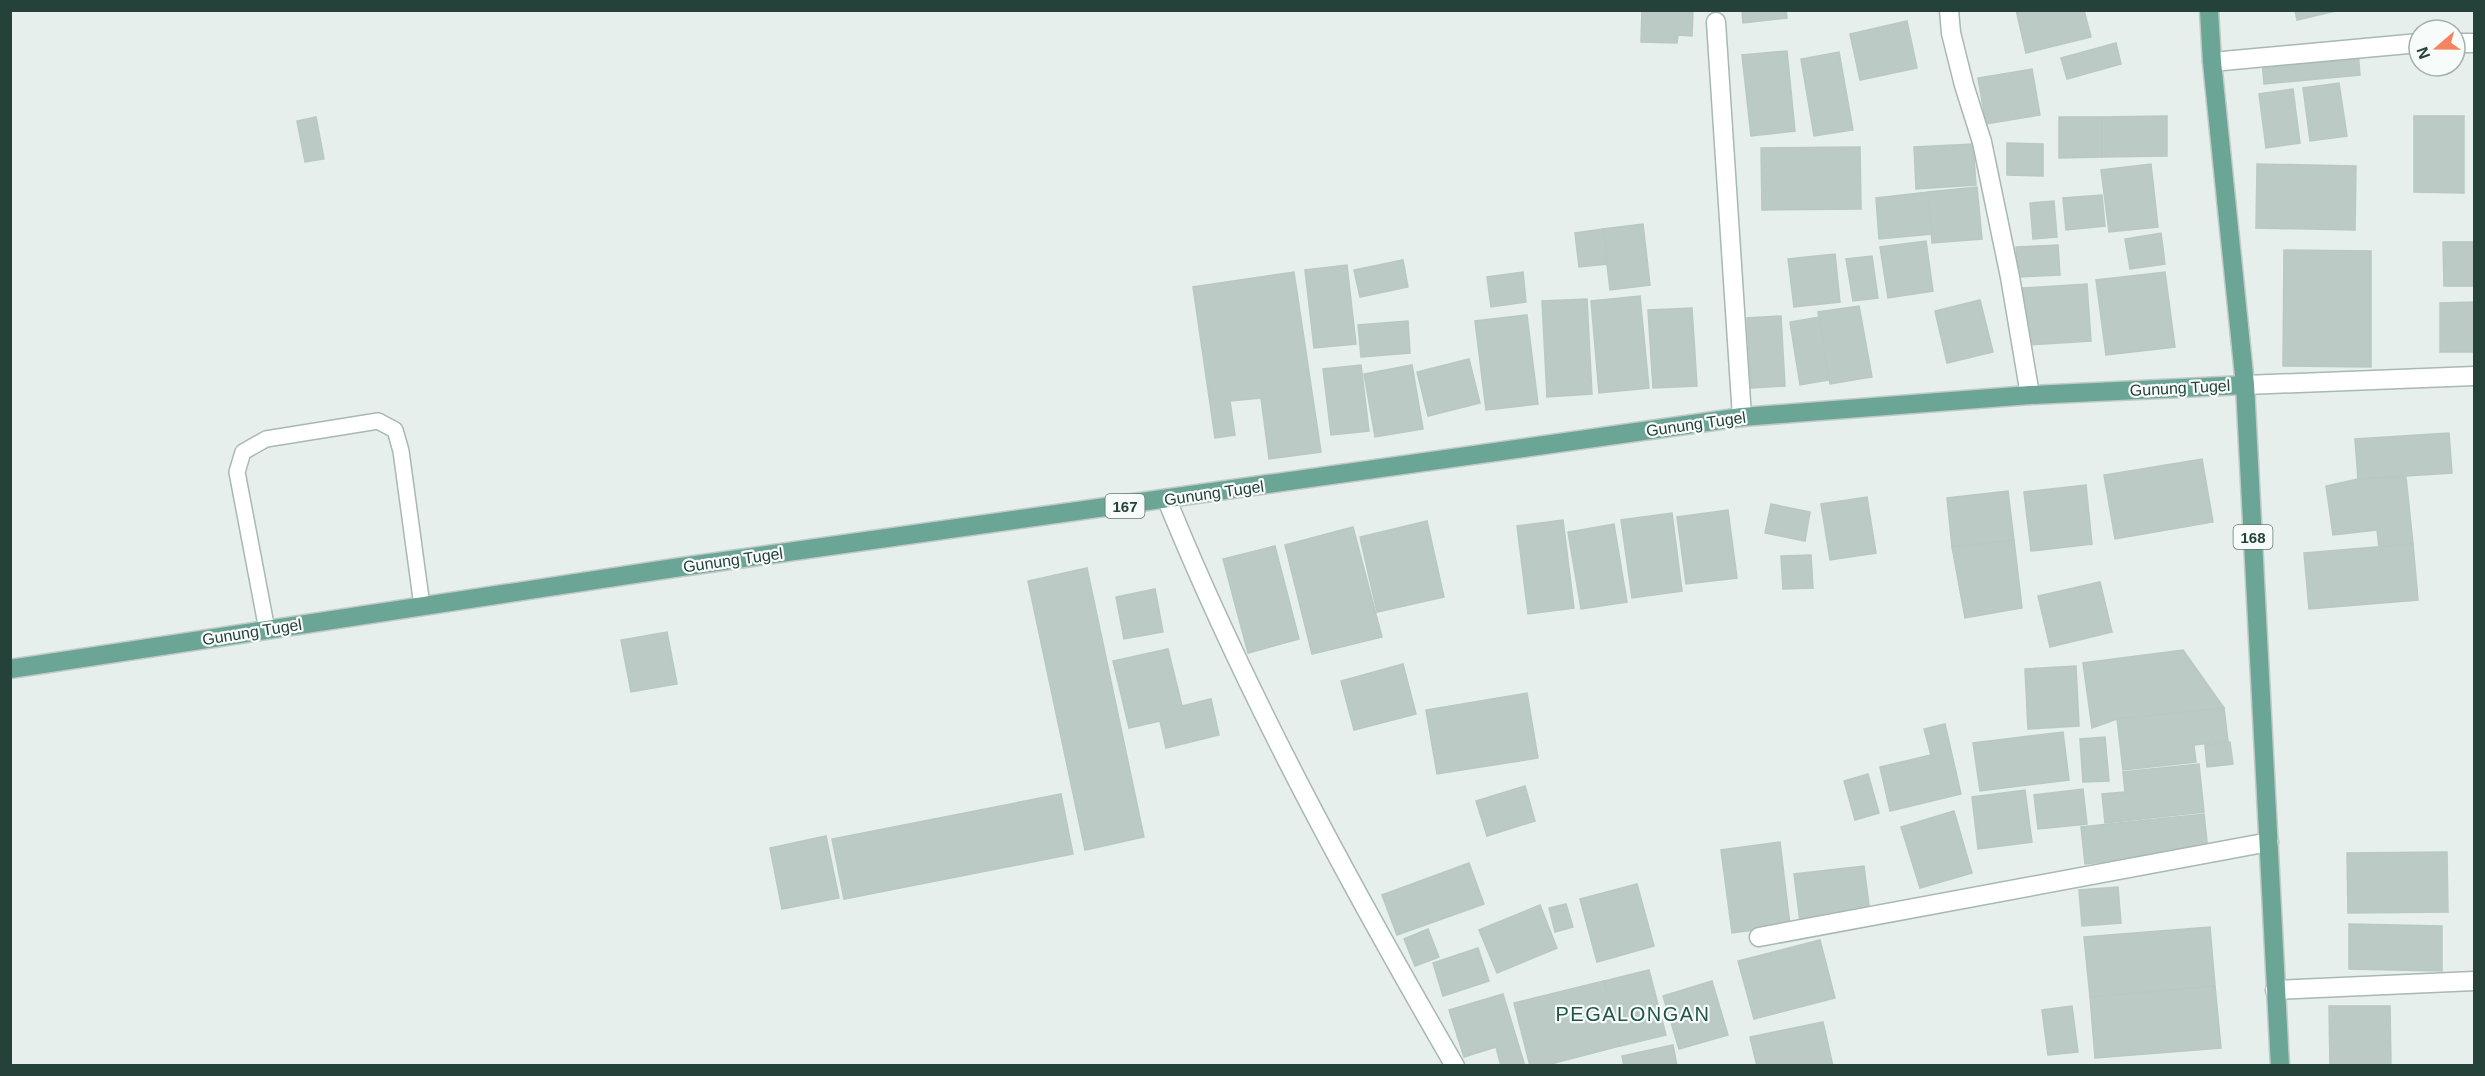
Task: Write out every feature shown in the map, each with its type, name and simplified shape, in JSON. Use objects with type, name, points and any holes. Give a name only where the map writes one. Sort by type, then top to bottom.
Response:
[{"type":"main road","name":"168","points":[[2209,10],[2212,62],[2245,385],[2280,1065]]},
{"type":"main road","name":"Gunung Tugel","points":[[10,669],[674,568],[1742,417],[2030,395],[2245,385]]},
{"type":"street","points":[[1949,10],[1964,84],[1982,142],[2010,277],[2030,395]]},
{"type":"street","points":[[1716,22],[1742,417]]},
{"type":"street","points":[[2212,62],[2407,44]]},
{"type":"street","points":[[2245,385],[2475,376]]},
{"type":"street","points":[[1167,500],[1281,752],[1411,990],[1455,1065]]},
{"type":"street","points":[[1759,937],[2269,842]]},
{"type":"street","points":[[2275,990],[2475,981]]},
{"type":"lane","points":[[267,630],[237,472],[243,452],[267,439],[378,421],[395,430],[401,452],[422,606]]},
{"type":"building","points":[[1642,10],[1693,10],[1692,36],[1678,35],[1677,43],[1641,42]]},
{"type":"building","points":[[1742,10],[1786,10],[1787,18],[1743,23]]},
{"type":"building","points":[[2016,10],[2084,10],[2091,37],[2026,53]]},
{"type":"building","points":[[2295,10],[2340,10],[2297,20]]},
{"type":"building","points":[[1907,21],[1917,68],[1860,80],[1850,34]]},
{"type":"building","points":[[2116,43],[2121,64],[2067,79],[2061,58]]},
{"type":"building","points":[[1787,51],[1795,131],[1751,136],[1742,55]]},
{"type":"building","points":[[1839,52],[1853,130],[1814,136],[1801,59]]},
{"type":"building","points":[[2358,52],[2360,75],[2264,84],[2262,60]]},
{"type":"building","points":[[2032,69],[2040,115],[1986,124],[1978,78]]},
{"type":"building","points":[[2339,83],[2347,136],[2310,141],[2303,88]]},
{"type":"building","points":[[2293,89],[2300,143],[2266,148],[2259,94]]},
{"type":"building","points":[[2167,116],[2167,156],[2102,157],[2102,117]]},
{"type":"building","points":[[2414,116],[2464,116],[2464,193],[2414,192]]},
{"type":"building","points":[[316,117],[324,159],[305,162],[297,121]]},
{"type":"building","points":[[2059,117],[2102,117],[2102,157],[2059,158]]},
{"type":"building","points":[[2007,143],[2043,144],[2043,176],[2007,175]]},
{"type":"building","points":[[1973,144],[1976,185],[1916,189],[1914,147]]},
{"type":"building","points":[[1860,147],[1861,209],[1762,210],[1761,148]]},
{"type":"building","points":[[2151,164],[2158,227],[2109,232],[2101,170]]},
{"type":"building","points":[[2257,164],[2356,166],[2355,230],[2256,228]]},
{"type":"building","points":[[1977,187],[1982,239],[1932,243],[1928,192]]},
{"type":"building","points":[[1928,192],[1932,234],[1879,239],[1876,198]]},
{"type":"building","points":[[2102,195],[2105,226],[2066,230],[2063,198]]},
{"type":"building","points":[[2054,201],[2057,237],[2033,239],[2030,203]]},
{"type":"building","points":[[1643,224],[1650,285],[1610,290],[1603,229]]},
{"type":"building","points":[[1603,229],[1607,264],[1579,267],[1575,233]]},
{"type":"building","points":[[2161,233],[2165,264],[2130,269],[2125,239]]},
{"type":"building","points":[[1926,241],[1933,291],[1888,298],[1880,247]]},
{"type":"building","points":[[2443,242],[2474,242],[2474,286],[2444,286]]},
{"type":"building","points":[[2058,245],[2060,275],[2018,277],[2016,247]]},
{"type":"building","points":[[2284,250],[2371,251],[2371,367],[2283,366]]},
{"type":"building","points":[[1835,254],[1840,302],[1794,307],[1788,259]]},
{"type":"building","points":[[1872,256],[1878,298],[1853,301],[1846,259]]},
{"type":"building","points":[[1403,260],[1408,287],[1360,297],[1354,270]]},
{"type":"building","points":[[1347,265],[1356,344],[1314,348],[1305,270]]},
{"type":"building","points":[[1294,272],[1321,452],[1269,459],[1261,398],[1230,401],[1235,435],[1215,438],[1193,287]]},
{"type":"building","points":[[1523,272],[1526,302],[1491,307],[1487,277]]},
{"type":"building","points":[[2165,272],[2175,347],[2106,355],[2096,280]]},
{"type":"building","points":[[2087,284],[2091,341],[2027,345],[2023,288]]},
{"type":"building","points":[[1640,296],[1649,388],[1599,393],[1591,301]]},
{"type":"building","points":[[1587,299],[1592,394],[1547,397],[1542,301]]},
{"type":"building","points":[[1980,300],[1993,352],[1947,363],[1935,311]]},
{"type":"building","points":[[2474,302],[2474,352],[2440,352],[2440,303]]},
{"type":"building","points":[[1859,306],[1872,377],[1830,384],[1818,312]]},
{"type":"building","points":[[1692,308],[1697,386],[1653,388],[1648,310]]},
{"type":"building","points":[[1527,315],[1538,404],[1486,410],[1475,321]]},
{"type":"building","points":[[1781,316],[1785,386],[1751,388],[1747,318]]},
{"type":"building","points":[[1819,317],[1829,380],[1800,385],[1790,322]]},
{"type":"building","points":[[1408,321],[1410,353],[1361,357],[1358,325]]},
{"type":"building","points":[[1469,359],[1480,403],[1428,416],[1417,372]]},
{"type":"building","points":[[1361,365],[1369,431],[1331,435],[1323,369]]},
{"type":"building","points":[[1412,365],[1423,429],[1375,437],[1364,374]]},
{"type":"building","points":[[2449,433],[2452,473],[2358,479],[2355,439]]},
{"type":"building","points":[[2202,459],[2213,522],[2115,539],[2104,475]]},
{"type":"building","points":[[2406,477],[2413,544],[2379,548],[2377,530],[2333,535],[2326,486],[2358,479]]},
{"type":"building","points":[[2086,485],[2092,544],[2031,551],[2024,492]]},
{"type":"building","points":[[2008,491],[2014,540],[1952,547],[1947,498]]},
{"type":"building","points":[[1867,497],[1876,553],[1830,560],[1821,504]]},
{"type":"building","points":[[1771,504],[1810,512],[1805,541],[1765,533]]},
{"type":"building","points":[[1728,510],[1737,578],[1686,584],[1677,517]]},
{"type":"building","points":[[1672,513],[1682,591],[1632,598],[1621,520]]},
{"type":"building","points":[[1563,520],[1574,608],[1528,614],[1517,526]]},
{"type":"building","points":[[1427,521],[1444,597],[1377,612],[1360,537]]},
{"type":"building","points":[[1614,524],[1627,602],[1581,609],[1568,532]]},
{"type":"building","points":[[1353,527],[1382,637],[1312,654],[1285,545]]},
{"type":"building","points":[[2014,540],[2022,608],[1965,618],[1952,547]]},
{"type":"building","points":[[2413,544],[2418,600],[2309,609],[2304,553]]},
{"type":"building","points":[[1275,546],[1299,639],[1248,653],[1223,559]]},
{"type":"building","points":[[1811,555],[1813,588],[1783,589],[1781,556]]},
{"type":"building","points":[[1087,568],[1144,837],[1085,850],[1028,581]]},
{"type":"building","points":[[2100,582],[2112,632],[2050,647],[2038,596]]},
{"type":"building","points":[[1155,589],[1163,632],[1124,639],[1116,597]]},
{"type":"building","points":[[667,632],[677,684],[631,692],[621,640]]},
{"type":"building","points":[[1168,649],[1182,706],[1211,699],[1219,735],[1166,748],[1160,721],[1129,728],[1113,661]]},
{"type":"building","points":[[2183,650],[2224,708],[2117,719],[2092,728],[2083,663]]},
{"type":"building","points":[[1403,664],[1416,714],[1354,730],[1341,681]]},
{"type":"building","points":[[2076,666],[2079,726],[2028,729],[2025,669]]},
{"type":"building","points":[[1527,693],[1538,758],[1437,774],[1426,710]]},
{"type":"building","points":[[2224,708],[2228,741],[2194,745],[2196,762],[2123,770],[2117,719]]},
{"type":"building","points":[[1945,724],[1961,794],[1890,811],[1880,767],[1931,755],[1924,729]]},
{"type":"building","points":[[2063,732],[2069,780],[1980,791],[1973,743]]},
{"type":"building","points":[[2105,737],[2109,781],[2083,782],[2080,739]]},
{"type":"building","points":[[2230,742],[2233,764],[2207,767],[2205,745]]},
{"type":"building","points":[[2199,764],[2204,812],[2105,823],[2102,794],[2125,792],[2123,772]]},
{"type":"building","points":[[1868,774],[1879,813],[1855,820],[1844,781]]},
{"type":"building","points":[[1525,786],[1535,821],[1487,836],[1476,801]]},
{"type":"building","points":[[2083,789],[2087,824],[2038,829],[2034,795]]},
{"type":"building","points":[[2025,790],[2032,842],[1978,849],[1972,797]]},
{"type":"building","points":[[1061,794],[1073,854],[844,899],[832,839]]},
{"type":"building","points":[[1954,811],[1972,873],[1920,888],[1901,827]]},
{"type":"building","points":[[2204,814],[2208,851],[2085,864],[2081,827]]},
{"type":"building","points":[[826,836],[839,898],[782,909],[770,848]]},
{"type":"building","points":[[1780,842],[1790,925],[1732,933],[1721,850]]},
{"type":"building","points":[[2447,852],[2448,912],[2348,913],[2347,853]]},
{"type":"building","points":[[1469,863],[1484,904],[1397,935],[1382,895]]},
{"type":"building","points":[[1864,866],[1870,913],[1800,922],[1794,874]]},
{"type":"building","points":[[1637,884],[1654,946],[1597,962],[1580,899]]},
{"type":"building","points":[[2118,887],[2121,923],[2082,926],[2079,890]]},
{"type":"building","points":[[1566,904],[1573,927],[1555,932],[1549,908]]},
{"type":"building","points":[[1540,905],[1557,948],[1497,973],[1479,930]]},
{"type":"building","points":[[2349,924],[2442,926],[2442,971],[2349,969]]},
{"type":"building","points":[[2210,927],[2215,986],[2090,997],[2084,937]]},
{"type":"building","points":[[1428,929],[1439,957],[1415,966],[1404,939]]},
{"type":"building","points":[[1820,940],[1835,998],[1754,1019],[1738,961]]},
{"type":"building","points":[[1478,948],[1489,981],[1443,996],[1433,963]]},
{"type":"building","points":[[1649,970],[1666,1035],[1620,1046],[1604,981]]},
{"type":"building","points":[[1604,981],[1620,1046],[1543,1066],[1530,1066],[1514,1003]]},
{"type":"building","points":[[1712,981],[1728,1035],[1679,1049],[1663,996]]},
{"type":"building","points":[[2215,986],[2221,1048],[2095,1058],[2090,997]]},
{"type":"building","points":[[1503,994],[1525,1066],[1501,1066],[1496,1047],[1464,1057],[1449,1010]]},
{"type":"building","points":[[2072,1006],[2078,1052],[2048,1055],[2042,1010]]},
{"type":"building","points":[[2329,1006],[2390,1006],[2391,1066],[2330,1066]]},
{"type":"building","points":[[1823,1022],[1833,1066],[1757,1066],[1750,1037]]},
{"type":"building","points":[[1673,1045],[1677,1066],[1624,1066],[1622,1056]]},
{"type":"district","name":"PEGALONGAN","points":[[1633,1014]]}]
